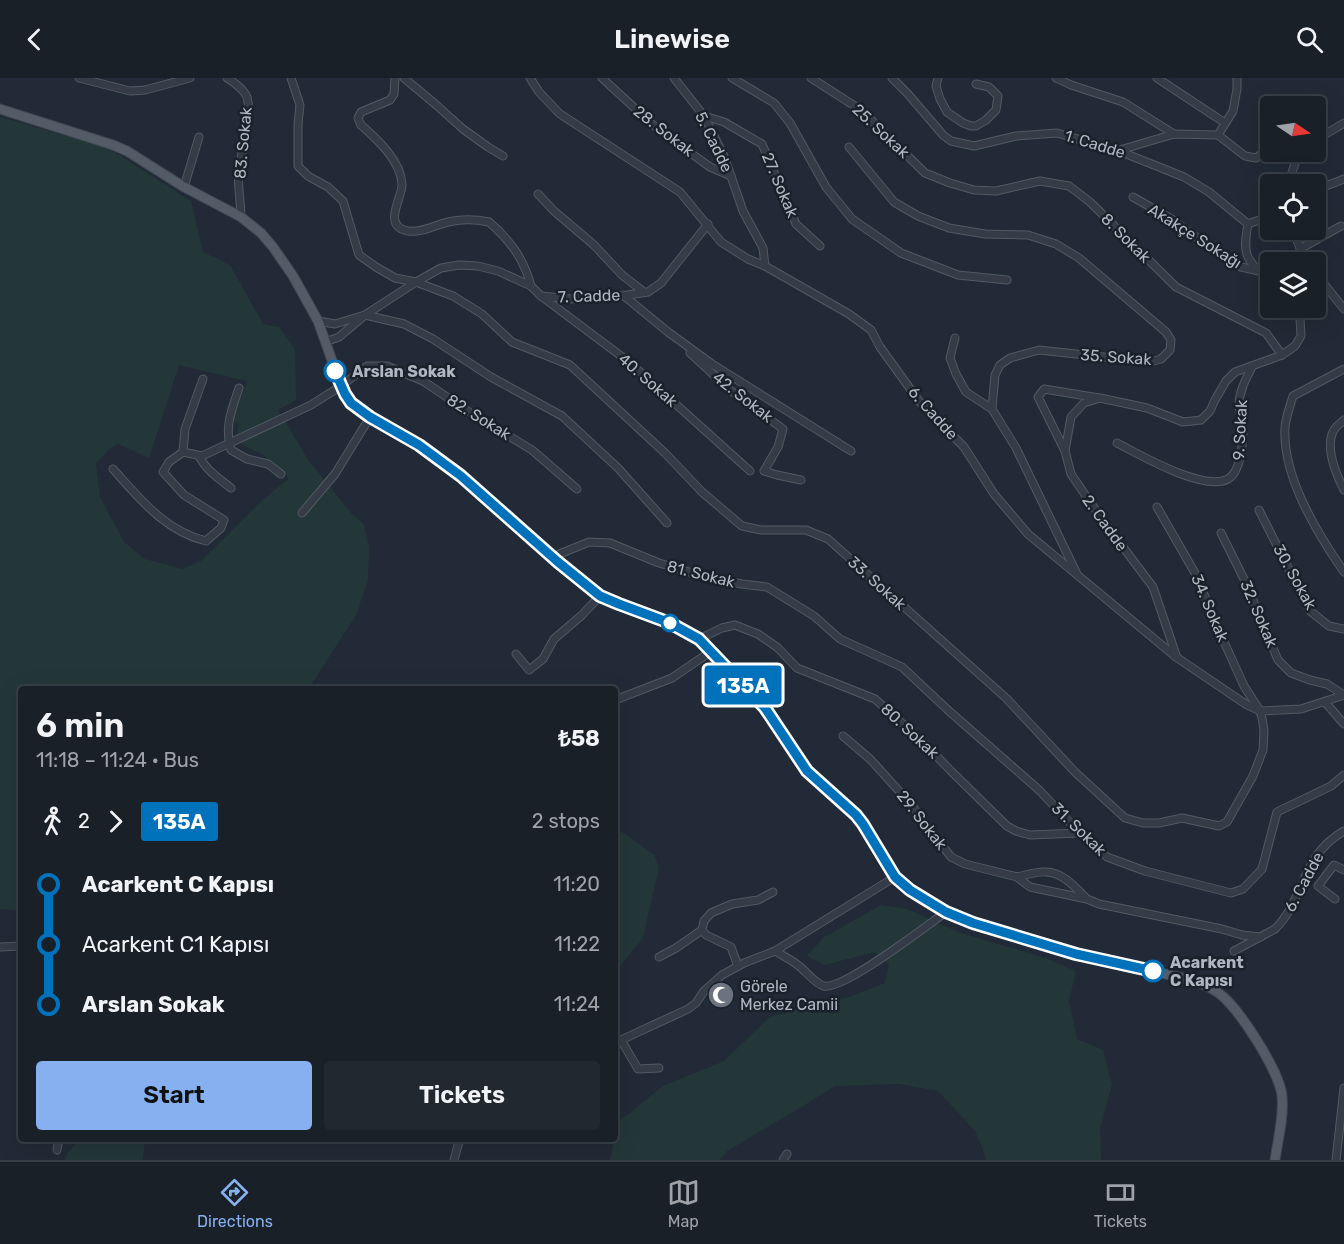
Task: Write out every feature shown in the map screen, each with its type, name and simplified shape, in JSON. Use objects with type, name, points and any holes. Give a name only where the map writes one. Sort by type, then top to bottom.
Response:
[{"type":"main road","points":[[0,110],[113,145],[241,217],[261,234],[273,247],[318,321],[341,387],[351,403],[441,460],[600,596],[670,623],[699,639],[765,708],[807,771],[856,815],[895,877],[910,890],[946,912],[973,923],[1076,954],[1183,978],[1218,992],[1227,1000],[1252,1035],[1273,1067],[1279,1082],[1282,1111],[1275,1160]]},
{"type":"street","points":[[80,78],[130,91],[145,90],[190,78]]},
{"type":"street","name":"83. Sokak","points":[[228,78],[235,82],[247,96],[247,124],[238,172],[241,217]]},
{"type":"street","points":[[291,78],[300,105],[298,166],[308,176],[328,187],[344,201],[358,255],[395,278],[416,282]]},
{"type":"street","points":[[395,78],[394,94],[390,100],[361,112],[358,118],[361,125],[397,163],[402,185],[394,214],[399,227],[406,231],[418,231],[460,220],[489,222],[518,252],[528,273],[531,286]]},
{"type":"street","points":[[404,78],[463,129],[503,156]]},
{"type":"street","name":"6. Cadde","points":[[530,78],[539,93],[560,114],[680,192],[721,242],[849,314],[871,330],[880,347],[919,401],[964,447],[993,494],[1028,534],[1176,657],[1247,705],[1260,711]]},
{"type":"street","name":"28. Sokak","points":[[602,78],[681,146],[710,167],[731,176]]},
{"type":"street","name":"5. Cadde","points":[[674,78],[704,116],[724,156],[743,211],[763,248],[765,266]]},
{"type":"street","points":[[732,78],[774,103],[790,123],[826,187],[852,219],[901,253],[958,275],[1007,280]]},
{"type":"street","name":"25. Sokak","points":[[812,78],[861,110],[925,173],[950,183]]},
{"type":"street","name":"1. Cadde","points":[[892,78],[951,141],[974,146],[1016,136],[1057,132],[1119,151],[1184,177],[1209,192],[1248,224]]},
{"type":"street","points":[[938,78],[936,86],[947,112],[971,126],[986,120],[996,110],[998,96],[989,87],[976,84]]},
{"type":"street","points":[[1056,78],[1123,102],[1174,134]]},
{"type":"street","points":[[1157,78],[1225,123]]},
{"type":"street","points":[[1218,135],[1233,111],[1237,78]]},
{"type":"street","name":"27. Sokak","points":[[704,116],[724,122],[762,144],[796,224],[820,246]]},
{"type":"street","points":[[1326,134],[1344,123]]},
{"type":"street","points":[[1119,151],[1174,134],[1218,135],[1245,156],[1256,158],[1260,155]]},
{"type":"street","points":[[184,187],[200,137]]},
{"type":"street","name":"35. Sokak","points":[[849,147],[894,202],[918,216],[949,228],[985,234],[1028,235],[1056,244],[1079,258],[1166,332],[1171,340],[1170,350],[1161,359],[1150,362],[1039,350],[1010,358],[1000,365],[995,375],[992,410]]},
{"type":"street","points":[[1326,186],[1344,179]]},
{"type":"street","name":"8. Sokak","points":[[950,183],[974,190],[996,191],[1040,181],[1069,186],[1090,202],[1176,287],[1266,333],[1282,355]]},
{"type":"street","points":[[538,194],[594,245],[622,275],[644,292]]},
{"type":"street","name":"Akakçe Sokağı","points":[[1133,197],[1173,220],[1226,259],[1241,267],[1259,271]]},
{"type":"street","points":[[1259,271],[1246,257],[1245,242],[1248,224],[1260,220]]},
{"type":"street","name":"7. Cadde","points":[[325,342],[339,337],[365,315],[441,268],[478,266],[498,271],[531,286],[541,296],[571,299],[607,298],[648,292],[661,283],[708,224]]},
{"type":"street","points":[[1300,249],[1341,226]]},
{"type":"street","points":[[1297,240],[1301,252]]},
{"type":"street","name":"33. Sokak","points":[[416,282],[453,296],[482,314],[512,342],[570,365],[665,453],[702,492],[742,526],[761,530],[806,530],[828,539],[1006,699],[1075,772],[1125,818],[1143,823],[1158,823],[1182,818],[1220,826],[1227,822],[1253,776],[1263,750],[1264,730],[1260,711]]},
{"type":"street","points":[[1326,286],[1344,309]]},
{"type":"street","name":"40. Sokak","points":[[541,296],[629,362],[750,471]]},
{"type":"street","name":"42. Sokak","points":[[624,296],[712,364],[851,451]]},
{"type":"street","points":[[318,321],[335,324],[365,315],[404,324],[433,339],[491,377],[562,416],[618,468],[667,523]]},
{"type":"street","points":[[1065,451],[1038,397],[1044,389],[1147,408],[1183,422],[1201,420],[1210,411],[1226,381],[1234,372],[1282,355],[1295,346],[1301,336],[1300,318]]},
{"type":"street","name":"42. Sokak","points":[[668,332],[730,390],[783,429],[778,447],[764,471],[801,480]]},
{"type":"street","points":[[955,338],[950,358],[956,374],[966,392],[992,410],[1016,448],[1078,576]]},
{"type":"street","name":"82. Sokak","points":[[199,456],[311,405],[341,387],[367,366],[387,366],[423,381],[532,450],[577,489]]},
{"type":"street","name":"9. Sokak","points":[[1117,443],[1151,461],[1198,480],[1217,482],[1229,479],[1238,467],[1243,428],[1239,406],[1242,386],[1252,367]]},
{"type":"street","points":[[1344,369],[1293,396],[1285,426],[1286,455],[1302,501],[1344,572]]},
{"type":"street","points":[[113,469],[153,513],[191,537],[206,541],[221,528],[224,520],[184,495],[163,472],[169,462],[183,452],[185,429],[203,379]]},
{"type":"street","points":[[239,388],[227,433],[231,450],[247,459],[268,464],[281,474]]},
{"type":"street","name":"2. Cadde","points":[[1100,398],[1084,403],[1071,417],[1065,451],[1071,474],[1153,587],[1176,657]]},
{"type":"street","points":[[302,513],[335,474],[370,417]]},
{"type":"street","points":[[1344,420],[1334,429],[1330,440],[1330,452],[1344,490]]},
{"type":"street","points":[[183,452],[199,456],[209,471],[231,488]]},
{"type":"street","name":"34. Sokak","points":[[1157,507],[1195,573],[1239,676],[1260,711]]},
{"type":"street","name":"30. Sokak","points":[[1259,510],[1310,611],[1329,626],[1344,629]]},
{"type":"street","name":"32. Sokak","points":[[1221,533],[1245,581],[1278,660],[1291,673],[1327,684],[1344,695]]},
{"type":"street","name":"81. Sokak","points":[[552,557],[589,542],[610,543],[659,563],[706,578],[767,587],[814,616],[840,639]]},
{"type":"street","points":[[516,654],[528,670],[543,659],[554,639],[600,596]]},
{"type":"street","name":"80. Sokak","points":[[699,639],[722,628],[735,625],[758,634],[778,648],[797,668],[875,699],[924,743],[1007,826],[1030,835],[1080,833]]},
{"type":"street","name":"31. Sokak","points":[[840,639],[902,667],[1039,790],[1080,833],[1107,857],[1145,872],[1231,893],[1243,889],[1262,869],[1277,812],[1331,786],[1344,775]]},
{"type":"street","points":[[618,699],[672,678],[710,652]]},
{"type":"street","points":[[1260,711],[1301,709],[1344,695]]},
{"type":"street","points":[[1325,702],[1344,724]]},
{"type":"street","name":"29. Sokak","points":[[843,736],[870,759],[909,802],[951,857],[965,864],[1017,877],[1030,887],[1242,935],[1261,937]]},
{"type":"street","name":"6. Cadde","points":[[1234,951],[1275,929],[1287,916],[1309,868],[1320,851],[1335,836],[1344,831]]},
{"type":"street","points":[[1335,899],[1318,886],[1334,865],[1344,870]]},
{"type":"street","name":"29. Sokak","points":[[1017,877],[1045,871],[1058,874],[1087,899]]},
{"type":"street","points":[[658,1068],[638,1069],[618,1041],[688,1009],[722,975],[775,951],[895,877]]},
{"type":"street","points":[[659,957],[702,930],[704,921],[711,913],[732,904],[758,900],[773,892]]},
{"type":"street","points":[[775,951],[798,964],[821,986],[830,986],[856,975],[946,912]]},
{"type":"street","points":[[702,930],[706,935],[731,947],[738,966]]},
{"type":"street","points":[[0,947],[18,946]]},
{"type":"street","points":[[1336,1159],[1344,1088]]},
{"type":"street","points":[[57,1150],[58,1142]]},
{"type":"street","points":[[454,1160],[459,1142]]},
{"type":"shaded area","points":[[0,117],[108,148],[191,201],[203,252],[230,265],[263,324],[279,327],[295,349],[296,400],[278,410],[309,461],[352,514],[364,524],[369,548],[368,579],[356,615],[311,685],[313,686],[18,686],[18,911],[0,909]],"holes":[[[179,365],[247,381],[233,419],[239,425],[235,441],[264,455],[289,478],[265,498],[201,561],[182,569],[145,559],[124,542],[100,497],[96,464],[108,450],[118,444],[149,458]]]},
{"type":"shaded area","points":[[618,831],[654,855],[659,867],[643,938],[618,969]]},
{"type":"shaded area","points":[[881,905],[907,909],[958,932],[1045,958],[1076,971],[1069,1001],[1077,1039],[1103,1050],[1112,1085],[1100,1128],[1101,1160],[987,1160],[975,1131],[938,1091],[899,1084],[835,1086],[727,1151],[720,1160],[610,1160],[614,1142],[618,1142],[618,1122],[663,1086],[724,1061],[770,1017],[849,997],[885,983],[889,964],[874,952],[825,965],[807,956],[824,937]]},
{"type":"shaded area","points":[[78,1142],[145,1142],[143,1160],[65,1160],[67,1153]]},
{"type":"bus line","name":"135A","points":[[335,371],[351,403],[441,460],[600,596],[670,623],[699,639],[765,708],[807,771],[856,815],[895,877],[910,890],[932,905],[973,923],[1076,954],[1153,971]]},
{"type":"place","name":"Arslan Sokak","points":[[335,371]]},
{"type":"place","name":"Acarkent C Kapısı","points":[[1153,971]]},
{"type":"place","name":"Görele Merkez Camii","points":[[721,995]]}]
